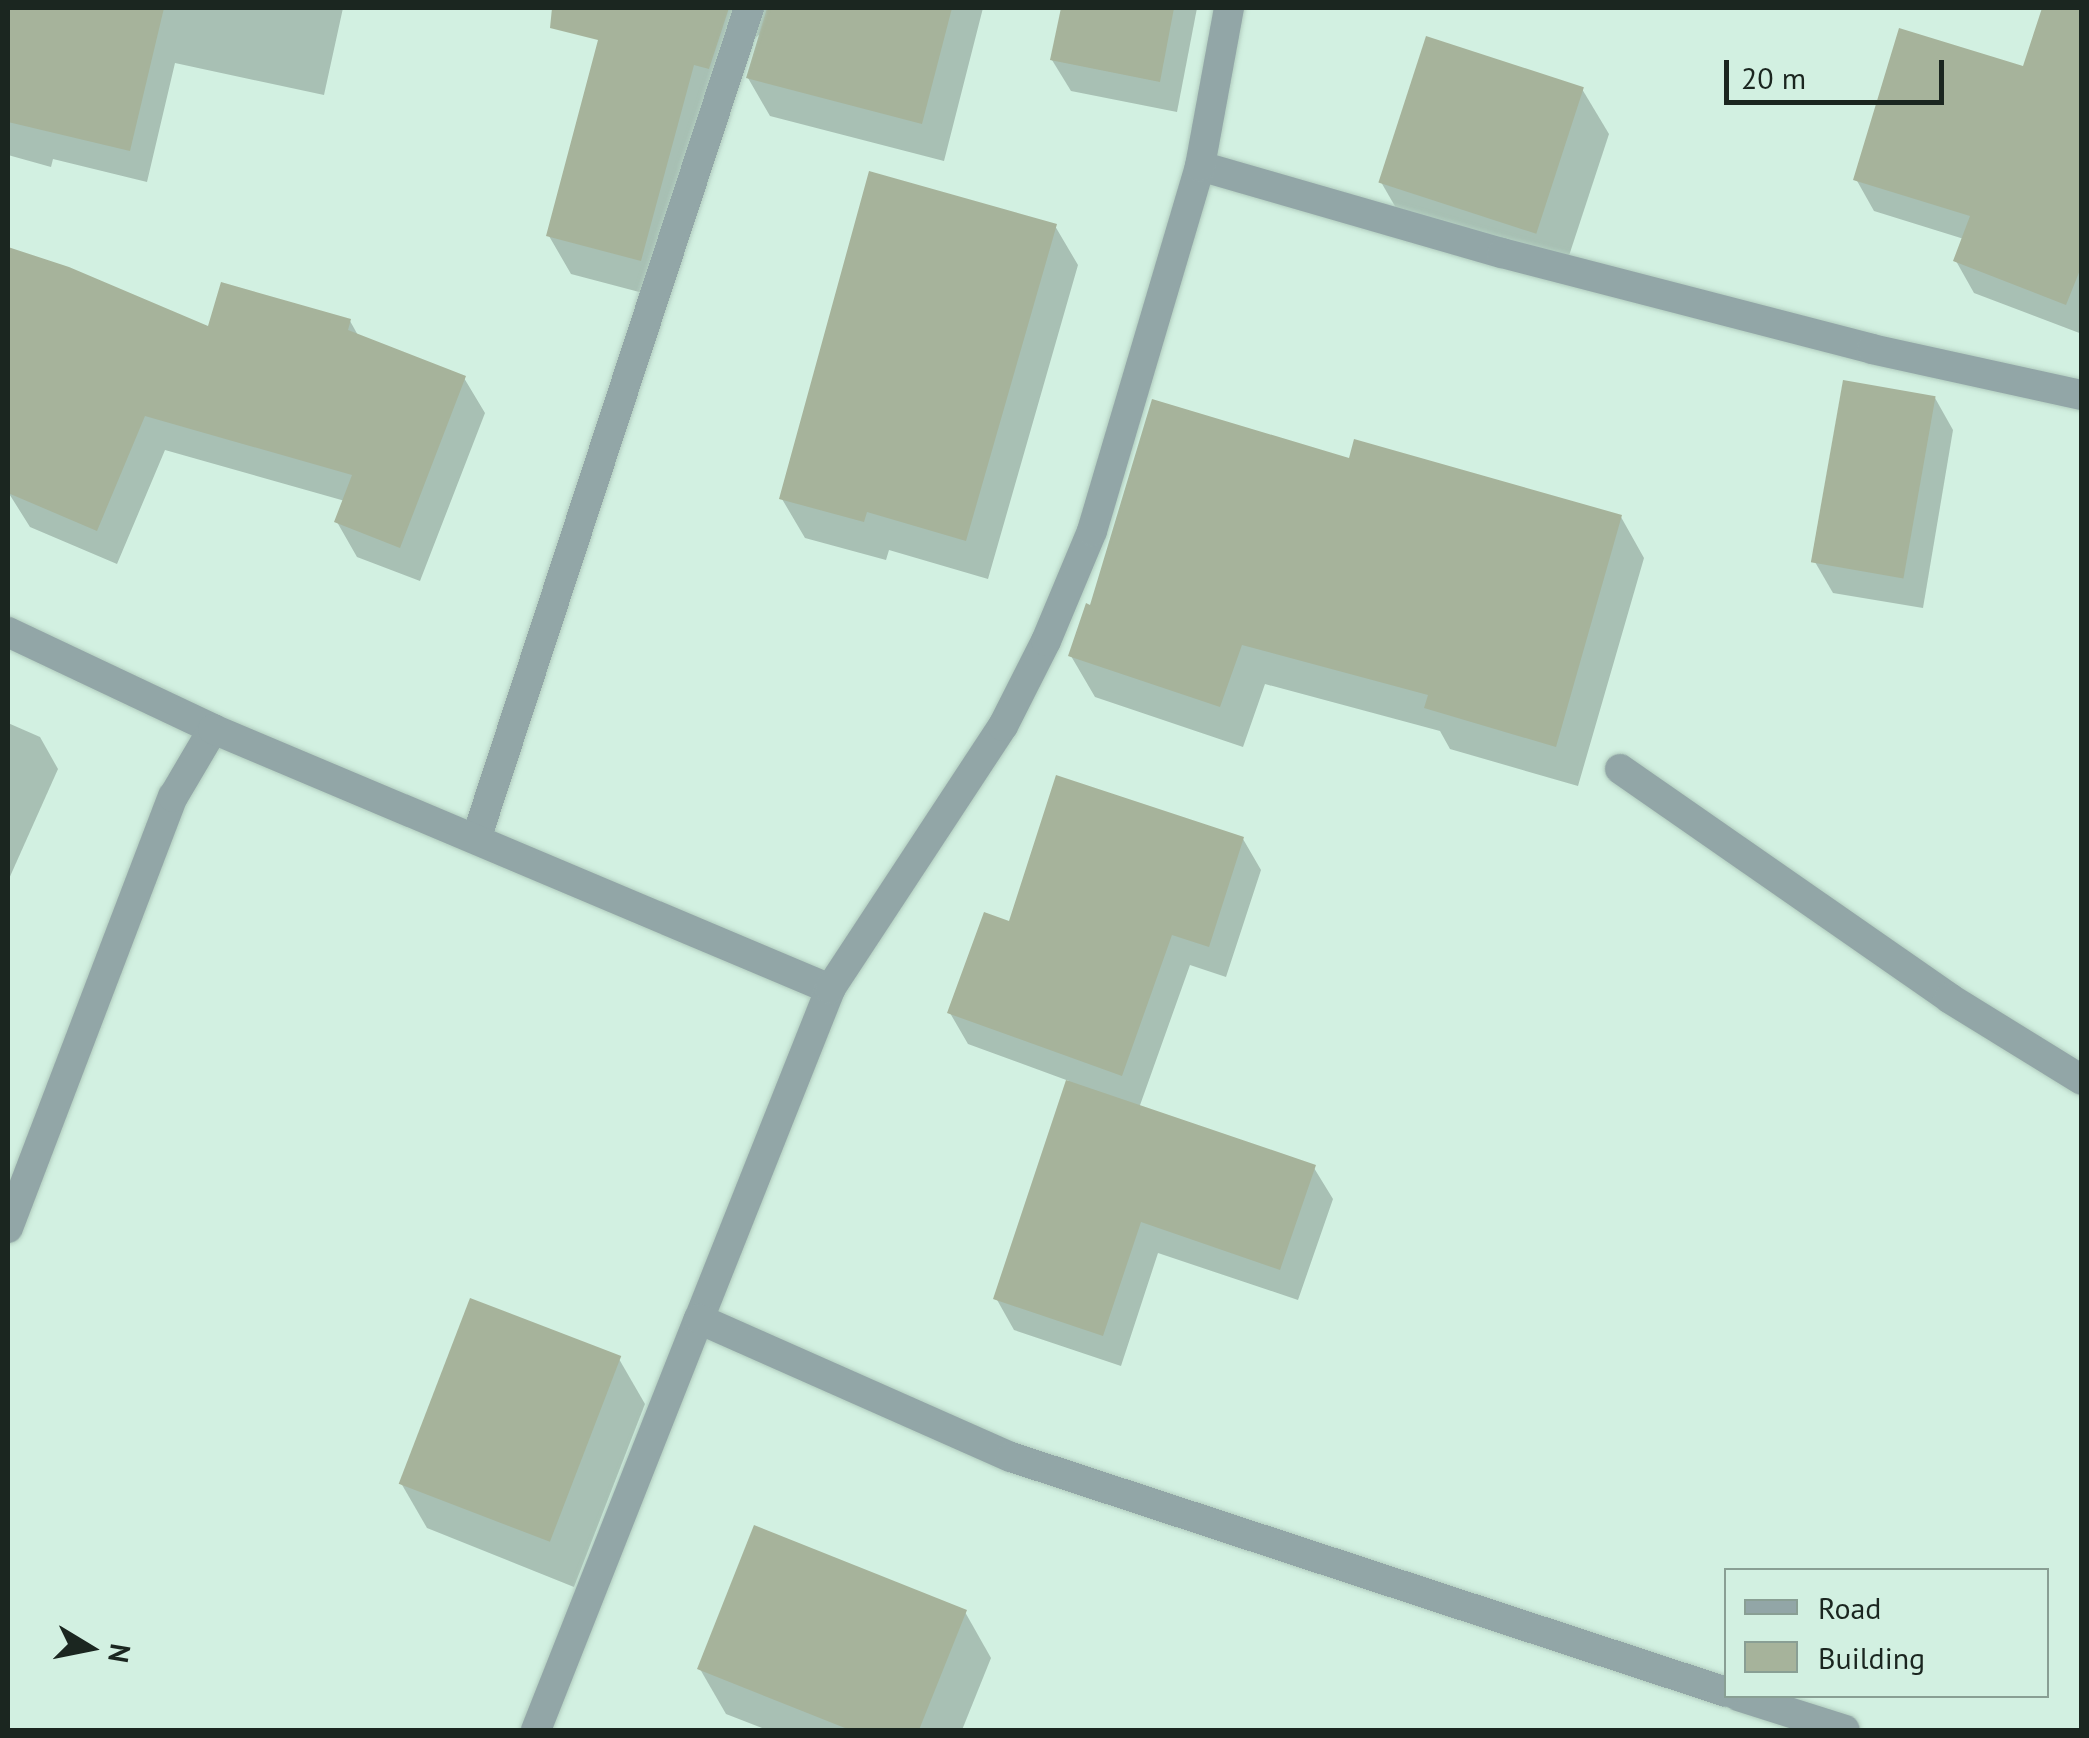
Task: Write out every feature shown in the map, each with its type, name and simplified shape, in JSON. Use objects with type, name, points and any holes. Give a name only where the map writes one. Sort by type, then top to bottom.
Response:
[{"type":"street","points":[[476,839],[749,8]]},
{"type":"street","points":[[536,1730],[830,989],[1003,726],[1046,641],[1092,531],[1200,166],[1229,8]]},
{"type":"street","points":[[1200,166],[1539,263],[1872,349],[2082,395]]},
{"type":"street","points":[[8,632],[213,730],[830,989]]},
{"type":"street","points":[[8,1228],[173,797],[213,730]]},
{"type":"street","points":[[1620,769],[1949,998],[2082,1080]]},
{"type":"street","points":[[699,1319],[1011,1457],[1724,1691]]},
{"type":"street","points":[[1744,1698],[1845,1730]]},
{"type":"building","points":[[8,8],[164,8],[130,151],[8,122]]},
{"type":"building","points":[[552,8],[729,8],[709,69],[694,65],[641,261],[546,236],[598,40],[550,28]]},
{"type":"building","points":[[767,8],[952,8],[922,124],[746,78]]},
{"type":"building","points":[[1061,8],[1174,8],[1160,82],[1050,60]]},
{"type":"building","points":[[2042,8],[2082,8],[2082,265],[2066,305],[1953,261],[1970,216],[1853,180],[1899,28],[2023,66]]},
{"type":"building","points":[[1426,36],[1584,87],[1536,234],[1378,182]]},
{"type":"building","points":[[869,171],[1057,224],[966,541],[867,512],[864,522],[779,499]]},
{"type":"building","points":[[8,247],[69,267],[208,326],[221,282],[351,319],[348,330],[466,376],[400,548],[334,522],[352,475],[145,416],[97,531],[8,493]]},
{"type":"building","points":[[1843,380],[1936,396],[1903,579],[1811,562]]},
{"type":"building","points":[[1152,399],[1349,458],[1354,439],[1622,515],[1556,747],[1424,708],[1428,695],[1242,645],[1220,707],[1068,656],[1086,603],[1090,605]]},
{"type":"building","points":[[1056,775],[1244,837],[1209,947],[1172,935],[1122,1076],[947,1013],[984,912],[1009,921]]},
{"type":"building","points":[[1066,1080],[1316,1165],[1280,1270],[1141,1222],[1103,1336],[993,1299]]},
{"type":"building","points":[[470,1298],[621,1356],[550,1542],[399,1484]]},
{"type":"building","points":[[754,1525],[967,1610],[919,1730],[850,1730],[697,1669]]}]
